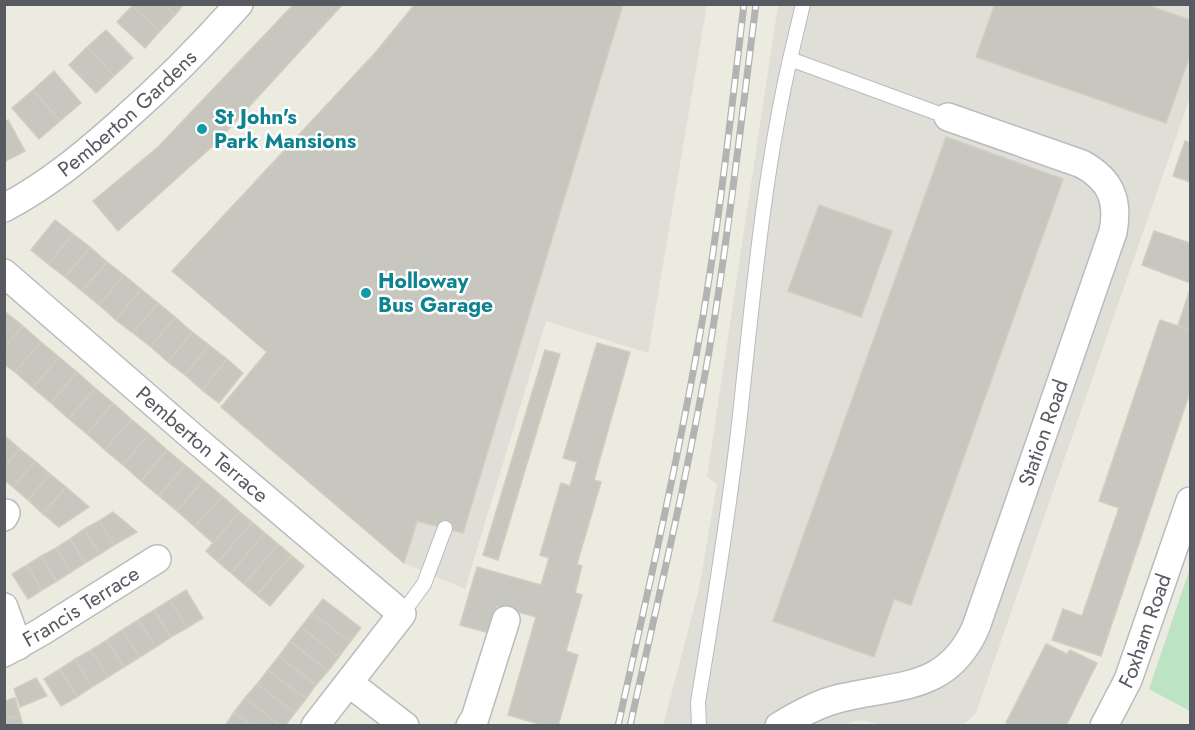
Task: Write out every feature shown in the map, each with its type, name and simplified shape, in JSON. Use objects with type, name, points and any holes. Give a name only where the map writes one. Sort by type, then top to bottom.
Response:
[{"type":"street","name":"Pemberton Gardens","points":[[4,208],[51,180],[104,138],[171,76],[239,4]]},
{"type":"street","name":"Station Road","points":[[778,726],[825,702],[923,681],[939,673],[964,651],[976,627],[1113,232],[1115,209],[1110,188],[1104,179],[1092,169],[948,117]]},
{"type":"street","name":"Pemberton Terrace","points":[[4,273],[402,614]]},
{"type":"street","name":"Foxham Road","points":[[1104,726],[1128,680],[1191,501]]},
{"type":"street","name":"Francis Terrace","points":[[11,649],[157,559]]},
{"type":"street","points":[[4,607],[11,649]]},
{"type":"street","points":[[315,726],[402,614]]},
{"type":"street","points":[[470,726],[475,718],[506,620]]},
{"type":"street","points":[[349,683],[405,726]]},
{"type":"lane","points":[[699,726],[698,702],[723,552],[754,280],[778,111],[802,4]]},
{"type":"lane","points":[[790,59],[948,117]]},
{"type":"lane","points":[[402,614],[424,584],[445,528]]},
{"type":"shaded area","name":"Holloway Bus Garage","points":[[415,5],[707,5],[648,353],[546,321],[465,589],[404,563],[221,407],[266,352],[172,271],[375,53]]},
{"type":"shaded area","points":[[778,5],[1190,5],[1190,97],[976,713],[962,726],[882,725],[861,720],[838,726],[663,726],[699,589],[717,484],[707,477]]},
{"type":"green space","points":[[1190,568],[1190,711],[1149,689]]},
{"type":"building","points":[[133,4],[163,4],[175,15],[160,31],[132,6]]},
{"type":"building","points":[[163,4],[184,4],[175,15]]},
{"type":"building","name":"St John's Park Mansions","points":[[294,4],[343,4],[215,144],[118,231],[93,201],[158,147]]},
{"type":"building","name":"Holloway Bus Garage","points":[[415,4],[623,4],[463,533],[417,521],[404,563],[221,407],[267,352],[172,271],[375,53]]},
{"type":"building","points":[[995,4],[1145,4],[1190,20],[1190,55],[1166,123],[976,57]]},
{"type":"building","points":[[132,6],[160,31],[145,48],[117,22]]},
{"type":"building","points":[[106,30],[133,58],[114,76],[87,47]]},
{"type":"building","points":[[87,47],[114,76],[96,93],[69,65]]},
{"type":"building","points":[[54,71],[81,103],[60,121],[33,90]]},
{"type":"building","points":[[33,90],[60,121],[39,139],[12,108]]},
{"type":"building","points":[[8,120],[25,151],[4,162],[4,122]]},
{"type":"building","points":[[946,137],[1063,179],[911,605],[894,599],[874,657],[773,621]]},
{"type":"building","points":[[1185,141],[1190,143],[1190,182],[1173,176]]},
{"type":"building","points":[[819,205],[892,231],[861,317],[788,291]]},
{"type":"building","points":[[55,220],[73,234],[48,264],[31,250]]},
{"type":"building","points":[[1154,231],[1190,243],[1190,283],[1142,265]]},
{"type":"building","points":[[73,234],[90,247],[65,277],[48,264]]},
{"type":"building","points":[[90,247],[107,262],[82,291],[65,277]]},
{"type":"building","points":[[107,262],[124,275],[99,305],[82,291]]},
{"type":"building","points":[[124,275],[141,289],[116,320],[99,305]]},
{"type":"building","points":[[141,289],[158,303],[133,333],[116,320]]},
{"type":"building","points":[[1190,289],[1190,330],[1178,326]]},
{"type":"building","points":[[158,303],[175,317],[151,347],[133,333]]},
{"type":"building","points":[[4,311],[23,326],[4,348]]},
{"type":"building","points":[[175,317],[192,332],[168,362],[151,347]]},
{"type":"building","points":[[1160,320],[1190,330],[1190,392],[1101,656],[1052,640],[1063,609],[1082,616],[1119,508],[1099,501]]},
{"type":"building","points":[[23,326],[41,342],[15,372],[4,364],[4,348]]},
{"type":"building","points":[[192,332],[209,345],[185,375],[168,362]]},
{"type":"building","points":[[41,342],[59,357],[33,388],[15,372]]},
{"type":"building","points":[[597,343],[630,352],[594,480],[601,482],[577,564],[582,566],[575,593],[582,595],[566,651],[578,655],[558,726],[546,726],[508,715],[536,617],[497,606],[490,633],[460,625],[477,567],[541,585],[549,558],[540,555],[561,483],[570,486],[577,462],[563,458]]},
{"type":"building","points":[[209,345],[227,359],[202,390],[185,375]]},
{"type":"building","points":[[545,350],[560,354],[498,560],[483,555]]},
{"type":"building","points":[[59,357],[77,372],[51,403],[33,388]]},
{"type":"building","points":[[227,359],[243,373],[219,403],[202,390]]},
{"type":"building","points":[[77,372],[95,388],[69,419],[51,403]]},
{"type":"building","points":[[95,388],[113,403],[87,434],[69,419]]},
{"type":"building","points":[[113,403],[131,419],[105,450],[87,434]]},
{"type":"building","points":[[131,419],[149,434],[123,465],[105,450]]},
{"type":"building","points":[[149,434],[167,450],[141,481],[123,465]]},
{"type":"building","points":[[4,437],[20,449],[4,467]]},
{"type":"building","points":[[20,449],[35,461],[13,487],[4,480],[4,467]]},
{"type":"building","points":[[167,450],[185,465],[159,496],[141,481]]},
{"type":"building","points":[[35,461],[50,474],[28,500],[13,487]]},
{"type":"building","points":[[185,465],[203,480],[177,511],[159,496]]},
{"type":"building","points":[[50,474],[66,487],[43,514],[28,500]]},
{"type":"building","points":[[203,480],[222,496],[195,527],[177,511]]},
{"type":"building","points":[[66,487],[89,507],[59,527],[43,514]]},
{"type":"building","points":[[222,496],[240,512],[213,543],[195,527]]},
{"type":"building","points":[[113,512],[137,532],[114,545],[99,521]]},
{"type":"building","points":[[240,512],[252,522],[218,562],[206,551]]},
{"type":"building","points":[[99,521],[114,545],[100,554],[84,529]]},
{"type":"building","points":[[252,522],[265,533],[231,573],[218,562]]},
{"type":"building","points":[[84,529],[100,554],[85,563],[70,539]]},
{"type":"building","points":[[265,533],[278,544],[244,584],[231,573]]},
{"type":"building","points":[[70,539],[85,563],[71,572],[56,548]]},
{"type":"building","points":[[278,544],[291,555],[257,595],[244,584]]},
{"type":"building","points":[[56,548],[71,572],[57,581],[41,556]]},
{"type":"building","points":[[291,555],[304,566],[270,606],[257,595]]},
{"type":"building","points":[[41,556],[57,581],[42,590],[27,565]]},
{"type":"building","points":[[27,565],[42,590],[28,599],[12,574]]},
{"type":"building","points":[[186,590],[203,618],[187,628],[170,600]]},
{"type":"building","points":[[323,599],[361,628],[350,642],[312,613]]},
{"type":"building","points":[[170,600],[187,628],[171,637],[154,610]]},
{"type":"building","points":[[154,610],[171,637],[156,647],[138,620]]},
{"type":"building","points":[[312,613],[350,642],[339,657],[301,627]]},
{"type":"building","points":[[138,620],[156,647],[140,657],[122,630]]},
{"type":"building","points":[[301,627],[339,657],[328,671],[290,641]]},
{"type":"building","points":[[122,630],[140,657],[124,667],[107,640]]},
{"type":"building","points":[[107,640],[124,667],[108,677],[91,650]]},
{"type":"building","points":[[290,641],[328,671],[316,685],[279,656]]},
{"type":"building","points":[[1046,644],[1067,654],[1070,650],[1097,663],[1066,726],[1011,726],[1006,723]]},
{"type":"building","points":[[91,650],[108,677],[92,687],[75,659]]},
{"type":"building","points":[[279,656],[316,685],[306,699],[268,670]]},
{"type":"building","points":[[75,659],[92,687],[77,697],[60,669]]},
{"type":"building","points":[[60,669],[77,697],[61,706],[44,679]]},
{"type":"building","points":[[268,670],[306,699],[295,713],[257,684]]},
{"type":"building","points":[[36,678],[47,696],[20,707],[14,689]]},
{"type":"building","points":[[257,684],[295,713],[285,726],[281,726],[245,698]]},
{"type":"building","points":[[15,698],[20,715],[4,719],[4,701]]},
{"type":"building","points":[[245,698],[281,726],[252,726],[234,712]]},
{"type":"building","points":[[234,712],[252,726],[225,726]]},
{"type":"building","points":[[20,715],[23,726],[4,726],[4,719]]},
{"type":"railway","points":[[618,726],[672,481],[700,334],[719,211],[744,4]]},
{"type":"railway","points":[[630,726],[684,481],[712,334],[756,4]]},
{"type":"place","name":"St John's Park Mansions","points":[[202,129]]},
{"type":"place","name":"Holloway Bus Garage","points":[[366,293]]}]
